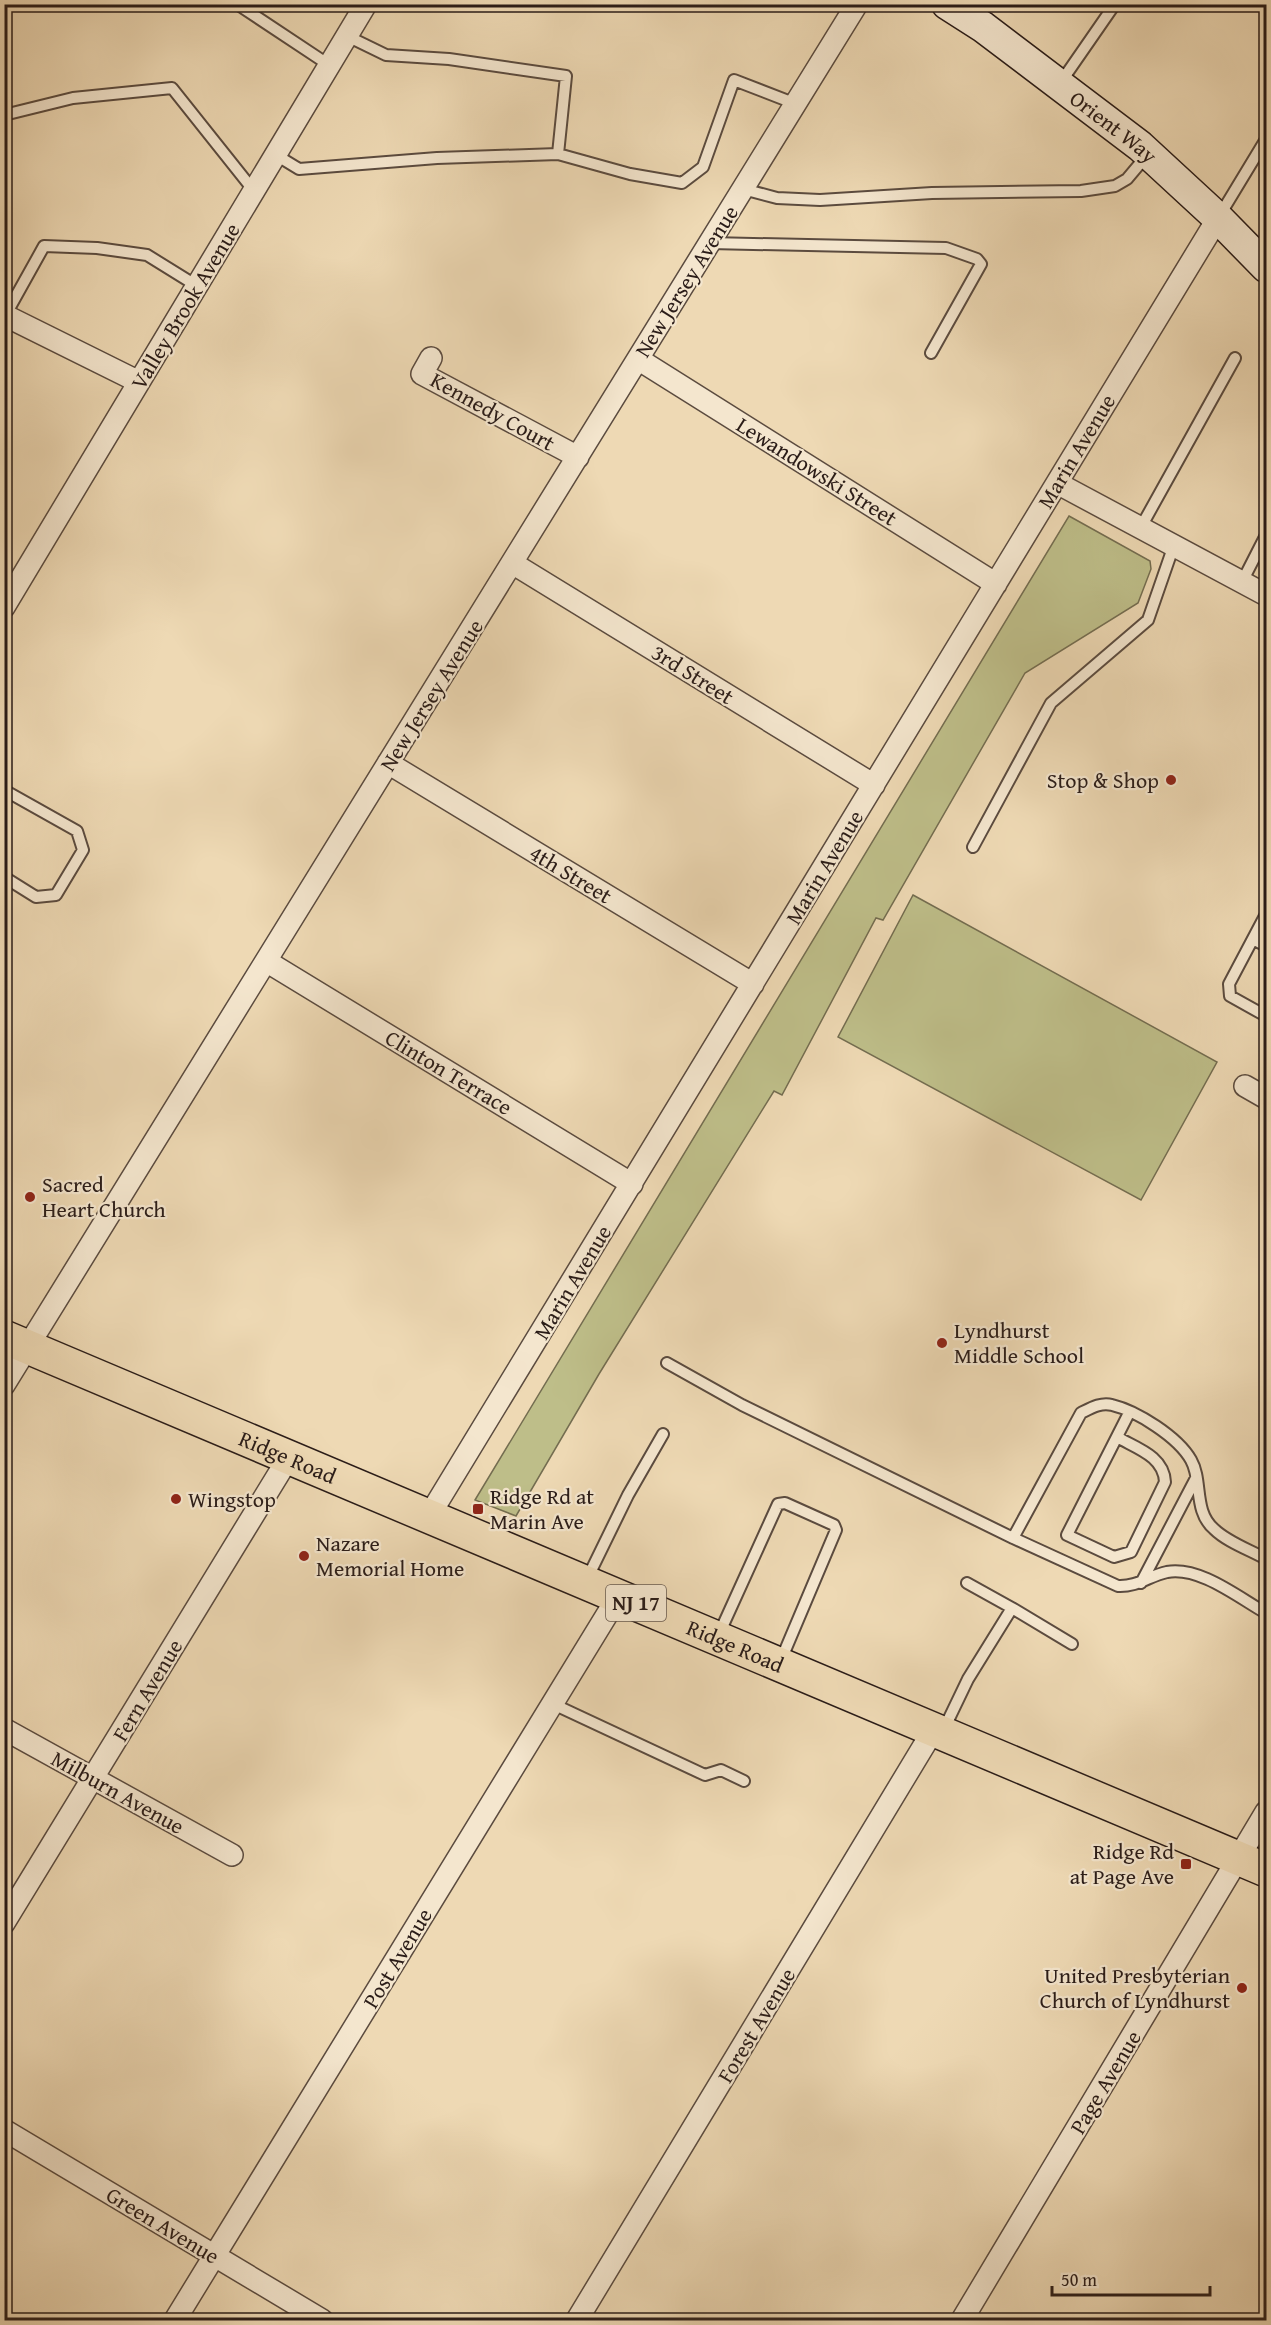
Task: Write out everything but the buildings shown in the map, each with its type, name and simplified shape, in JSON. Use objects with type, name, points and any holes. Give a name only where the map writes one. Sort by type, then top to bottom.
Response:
[{"type":"main road","name":"Ridge Road","points":[[16,1341],[1252,1864]]},
{"type":"street","name":"Valley Brook Avenue","points":[[8,595],[140,382],[366,4]]},
{"type":"street","name":"New Jersey Avenue","points":[[4,1385],[16,1341],[266,961],[857,4]]},
{"type":"street","name":"Orient Way","points":[[947,4],[983,27],[1148,154],[1218,218],[1266,267]]},
{"type":"street","name":"Marin Avenue","points":[[429,1516],[1218,218]]},
{"type":"street","points":[[5,316],[140,382]]},
{"type":"street","name":"Kennedy Court","points":[[431,358],[422,374],[578,457]]},
{"type":"street","name":"Lewandowski Street","points":[[638,359],[996,584]]},
{"type":"street","points":[[1057,483],[1266,594]]},
{"type":"street","name":"3rd Street","points":[[512,563],[874,785]]},
{"type":"street","name":"4th Street","points":[[388,763],[753,984]]},
{"type":"street","name":"Clinton Terrace","points":[[266,961],[632,1184]]},
{"type":"street","points":[[1245,1086],[1266,1098]]},
{"type":"street","name":"Fern Avenue","points":[[4,1923],[289,1457]]},
{"type":"street","name":"Post Avenue","points":[[175,2320],[619,1595]]},
{"type":"street","name":"Milburn Avenue","points":[[4,1729],[232,1855]]},
{"type":"street","name":"Forest Avenue","points":[[577,2320],[938,1730]]},
{"type":"street","name":"Page Avenue","points":[[962,2320],[1252,1864],[1266,1812]]},
{"type":"street","name":"Green Avenue","points":[[4,2130],[322,2320]]},
{"type":"lane","points":[[237,4],[330,65]]},
{"type":"lane","points":[[1059,85],[1115,4]]},
{"type":"lane","points":[[347,36],[386,55],[449,59],[566,76],[558,154]]},
{"type":"lane","points":[[276,155],[299,169],[437,158],[558,154],[630,174],[682,183],[703,167],[734,80],[796,105]]},
{"type":"lane","points":[[4,115],[74,98],[172,88],[254,191]]},
{"type":"lane","points":[[1218,218],[1266,139]]},
{"type":"lane","points":[[743,189],[777,198],[820,200],[932,193],[1081,191],[1121,183],[1148,154]]},
{"type":"lane","points":[[710,243],[946,248],[977,259],[981,264],[931,353]]},
{"type":"lane","points":[[5,316],[44,246],[97,248],[147,255],[197,286]]},
{"type":"lane","points":[[1141,527],[1234,358]]},
{"type":"lane","points":[[1242,582],[1266,535]]},
{"type":"lane","points":[[974,847],[1051,703],[1148,620],[1174,545]]},
{"type":"lane","points":[[4,789],[77,831],[83,850],[56,895],[36,897],[4,877]]},
{"type":"lane","points":[[1266,914],[1229,984],[1230,996],[1266,1016]]},
{"type":"lane","points":[[1253,939],[1266,946]]},
{"type":"lane","points":[[668,1363],[742,1405],[1013,1538],[1118,1586],[1132,1587],[1166,1572],[1186,1571],[1266,1613]]},
{"type":"lane","points":[[1013,1538],[1081,1413],[1095,1405],[1111,1404],[1175,1440],[1192,1461],[1201,1509],[1214,1529],[1266,1558]]},
{"type":"lane","points":[[1117,1437],[1159,1461],[1165,1473],[1165,1482],[1131,1552],[1114,1557],[1067,1535],[1129,1413]]},
{"type":"lane","points":[[585,1582],[628,1495],[663,1434]]},
{"type":"lane","points":[[1141,1583],[1196,1478]]},
{"type":"lane","points":[[718,1637],[778,1504],[785,1503],[834,1525],[836,1530],[779,1663]]},
{"type":"lane","points":[[966,1583],[1072,1644]]},
{"type":"lane","points":[[938,1730],[1012,1608]]},
{"type":"lane","points":[[553,1704],[705,1775],[721,1770],[744,1781]]},
{"type":"green space","points":[[1069,516],[1150,561],[1151,569],[1138,603],[1025,673],[883,920],[876,918],[782,1095],[774,1091],[599,1374],[516,1516],[475,1500]]},
{"type":"green space","points":[[913,895],[1217,1062],[1141,1200],[838,1037]]},
{"type":"place","name":"Stop & Shop","points":[[1171,780]]},
{"type":"place","name":"Sacred Heart Church","points":[[30,1197]]},
{"type":"place","name":"Lyndhurst Middle School","points":[[942,1343]]},
{"type":"place","name":"Wingstop","points":[[176,1499]]},
{"type":"place","name":"Ridge Rd at Marin Ave","points":[[478,1509]]},
{"type":"place","name":"Nazare Memorial Home","points":[[304,1556]]},
{"type":"place","name":"Ridge Rd at Page Ave","points":[[1186,1864]]},
{"type":"place","name":"United Presbyterian Church of Lyndhurst","points":[[1242,1988]]}]
